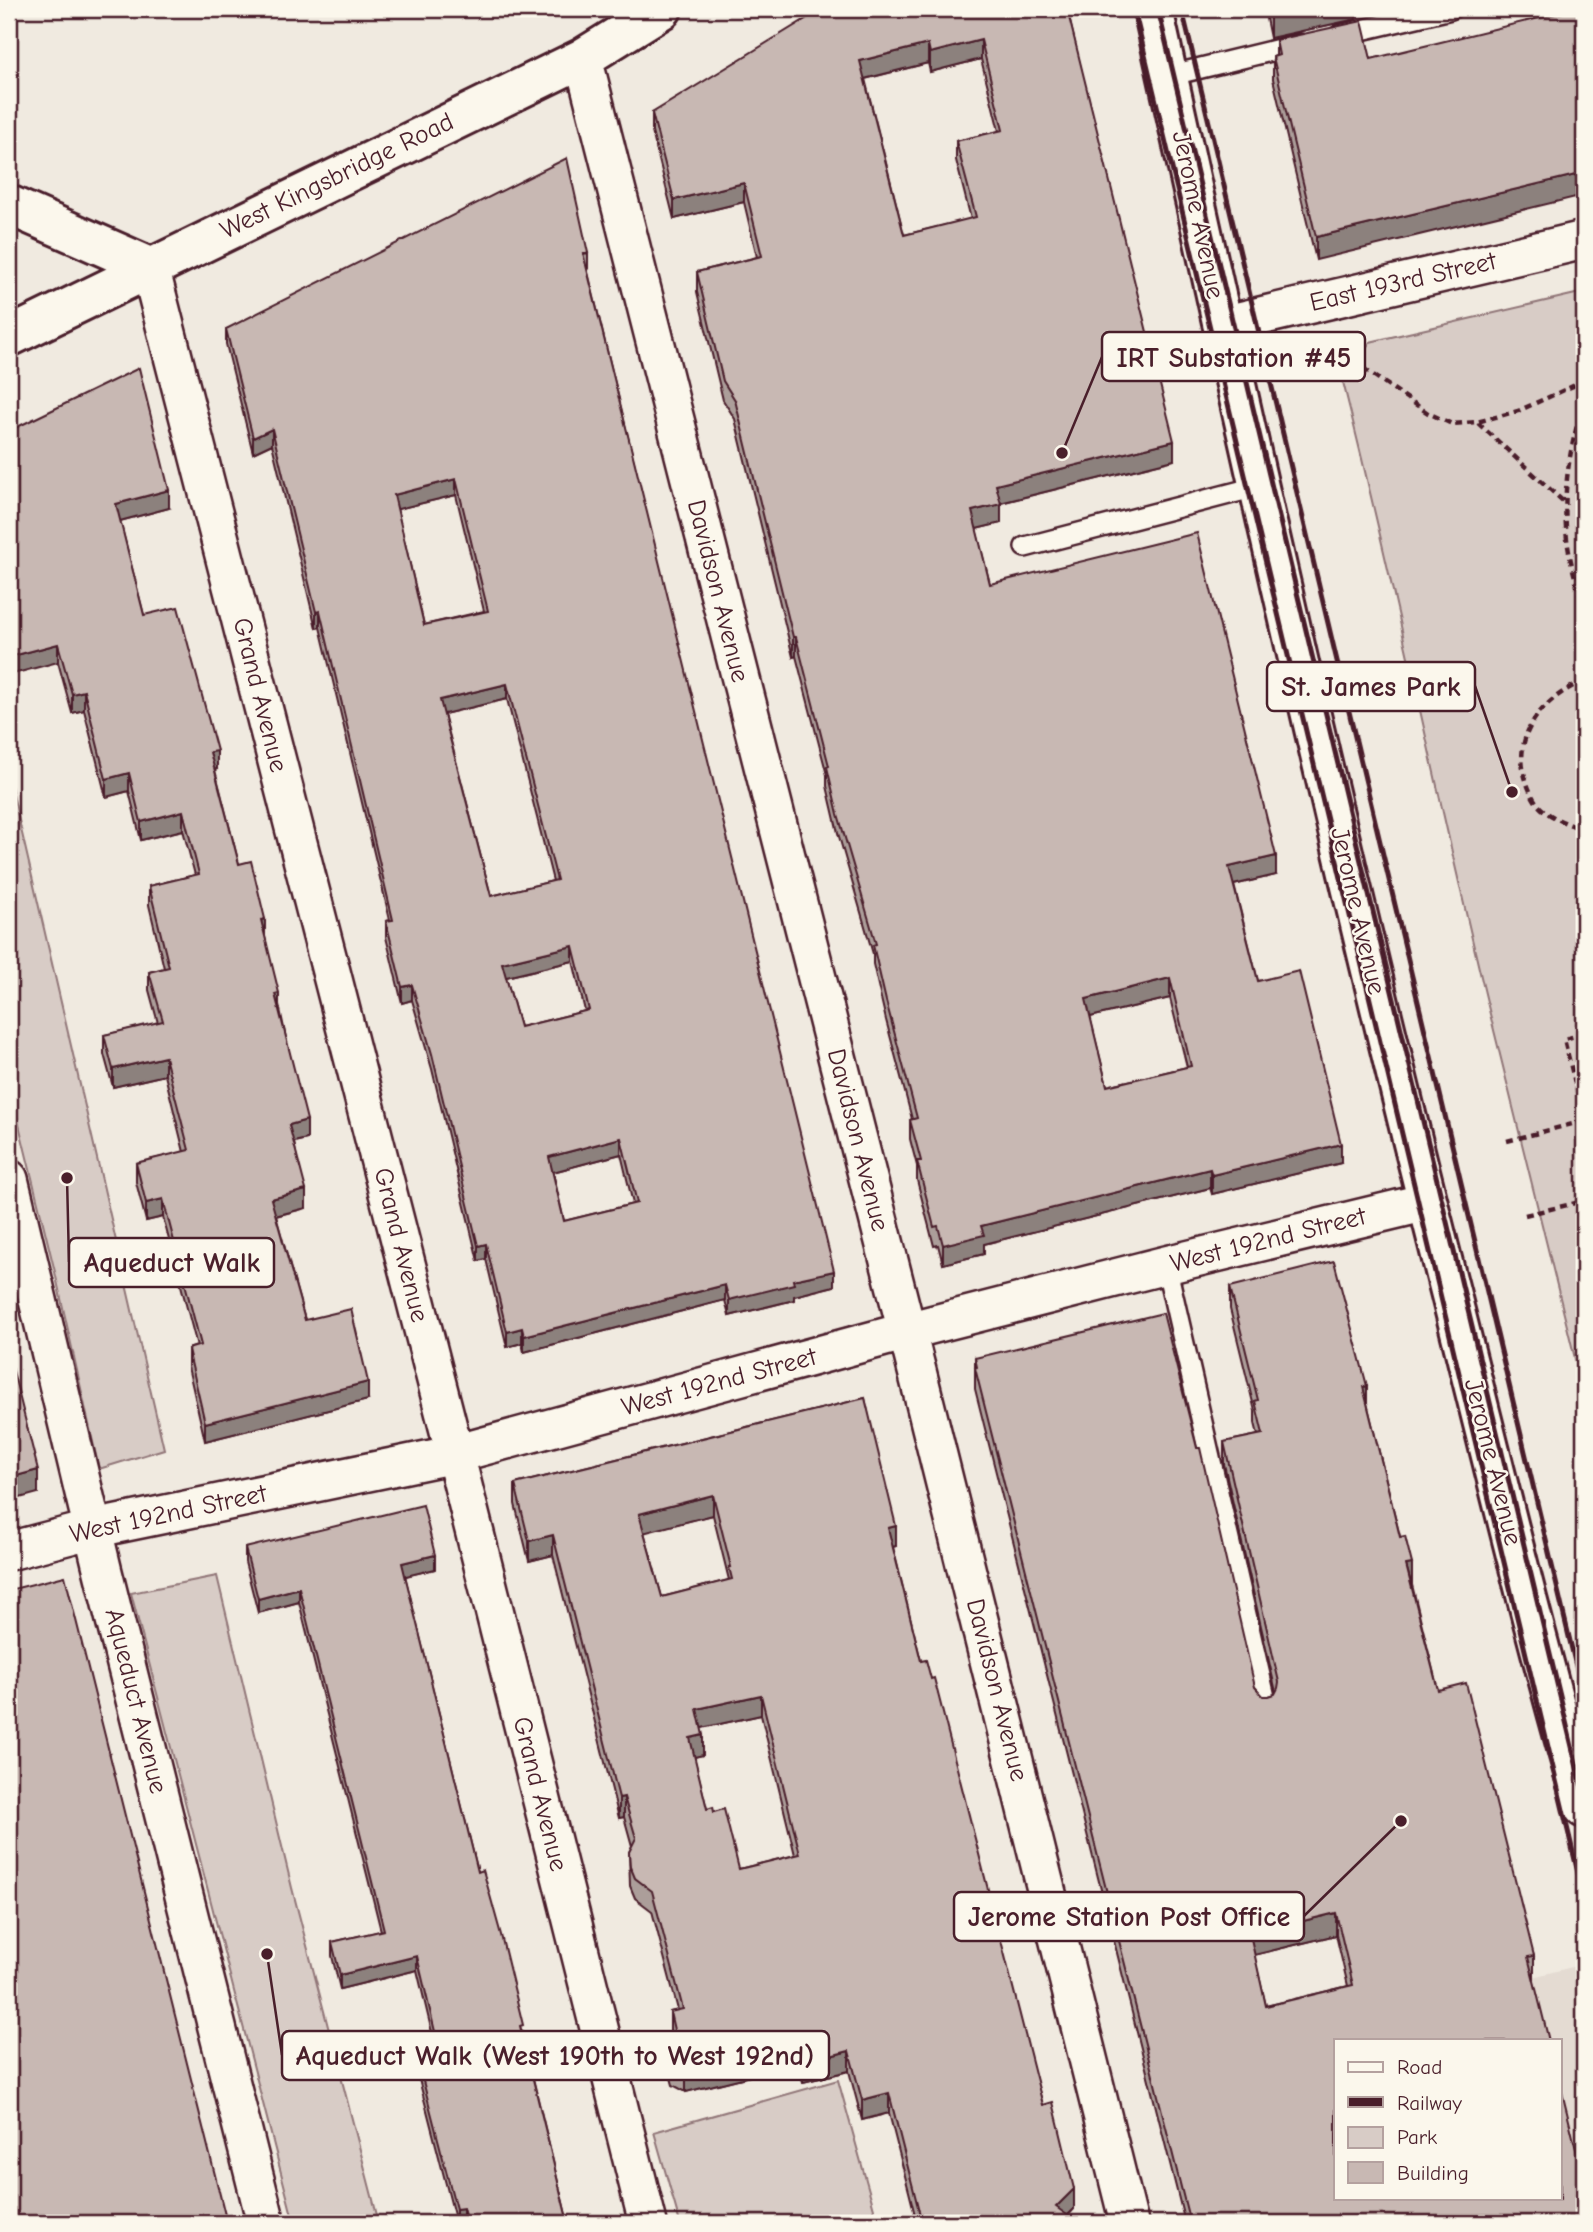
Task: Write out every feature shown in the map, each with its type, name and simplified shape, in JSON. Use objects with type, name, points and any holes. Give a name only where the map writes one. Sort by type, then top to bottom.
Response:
[{"type":"main road","name":"West Kingsbridge Road","points":[[9,337],[583,58],[662,9]]},
{"type":"main road","name":"Jerome Avenue","points":[[1153,9],[1222,325],[1427,1202],[1554,1704],[1584,1808]]},
{"type":"main road","points":[[9,205],[150,267]]},
{"type":"street","name":"Davidson Avenue","points":[[583,58],[907,1331],[1129,2223]]},
{"type":"street","name":"East 193rd Street","points":[[1222,325],[1584,240]]},
{"type":"street","name":"Grand Avenue","points":[[150,267],[455,1454],[648,2223]]},
{"type":"street","name":"Aqueduct Avenue","points":[[9,1179],[266,2223]]},
{"type":"street","name":"West 192nd Street","points":[[9,1551],[93,1529],[455,1454],[907,1331],[1427,1202]]},
{"type":"lane","points":[[1168,76],[1451,9]]},
{"type":"lane","points":[[1025,547],[1259,486]]},
{"type":"lane","points":[[1166,1265],[1267,1706]]},
{"type":"path","points":[[1320,338],[1428,413],[1452,424],[1477,422],[1518,411],[1584,381]]},
{"type":"path","points":[[1584,404],[1570,457],[1566,504],[1567,541],[1584,614]]},
{"type":"path","points":[[1477,422],[1566,504]]},
{"type":"path","points":[[1574,570],[1584,585]]},
{"type":"path","points":[[1584,681],[1570,687],[1544,706],[1531,723],[1524,741],[1522,763],[1527,785],[1539,806],[1558,819],[1584,830]]},
{"type":"path","points":[[1507,1141],[1584,1120],[1564,1039],[1584,1034]]},
{"type":"path","points":[[1525,1215],[1584,1201]]},
{"type":"shaded area","points":[[1584,1964],[1584,2223],[1561,2200],[1562,2039],[1334,2040],[1320,2031]]},
{"type":"green space","points":[[1584,292],[1584,1395],[1470,932],[1343,382],[1370,342]]},
{"type":"green space","points":[[9,777],[164,1449],[99,1469],[9,1084]]},
{"type":"green space","points":[[217,1576],[292,1888],[379,2223],[294,2223],[131,1593]]},
{"type":"green space","points":[[838,2080],[878,2223],[680,2223],[654,2132]]},
{"type":"building","points":[[822,9],[1067,9],[1174,441],[996,485],[1001,504],[972,511],[990,584],[1197,533],[1276,856],[1229,867],[1258,981],[1299,971],[1341,1144],[1212,1175],[1210,1169],[981,1226],[984,1235],[943,1245],[938,1226],[934,1227],[917,1161],[921,1161],[910,1120],[917,1118],[886,1001],[873,945],[876,944],[838,814],[827,767],[829,766],[796,637],[793,637],[735,400],[723,381],[697,272],[762,256],[744,183],[674,200],[652,113]],"holes":[[[981,40],[1003,130],[956,141],[976,217],[904,235],[860,61],[928,44],[930,53]],[[1170,978],[1191,1066],[1107,1086],[1086,999]]]},
{"type":"building","points":[[1269,9],[1302,9],[1270,16]]},
{"type":"building","points":[[1584,9],[1584,173],[1316,237],[1273,57],[1279,55],[1276,40],[1362,21],[1371,59]]},
{"type":"building","points":[[567,158],[588,253],[583,253],[834,1271],[793,1280],[794,1284],[729,1300],[725,1285],[524,1336],[522,1328],[507,1332],[486,1244],[478,1246],[432,1054],[412,985],[402,987],[386,921],[393,920],[320,611],[316,612],[272,429],[253,438],[226,329]],"holes":[[[456,479],[488,611],[424,625],[394,495]],[[507,684],[557,880],[491,896],[440,700]],[[573,946],[589,1010],[520,1027],[502,963]],[[621,1138],[637,1203],[564,1221],[549,1157]]]},
{"type":"building","points":[[139,368],[169,490],[116,504],[144,615],[178,607],[217,751],[210,752],[239,864],[251,861],[265,919],[261,920],[279,993],[275,994],[307,1120],[289,1125],[306,1190],[271,1199],[305,1320],[351,1309],[368,1382],[205,1423],[188,1349],[201,1345],[163,1199],[146,1203],[136,1163],[189,1150],[165,1057],[113,1069],[104,1035],[163,1021],[149,972],[169,967],[149,886],[199,874],[183,811],[141,822],[129,773],[106,779],[84,691],[72,694],[58,644],[9,657],[9,431]]},
{"type":"building","points":[[1334,1261],[1367,1386],[1363,1387],[1400,1537],[1405,1536],[1412,1564],[1406,1565],[1438,1690],[1466,1683],[1534,1956],[1528,1957],[1548,2039],[1334,2039],[1334,2200],[1562,2200],[1562,2092],[1584,2182],[1584,2223],[1190,2223],[975,1368],[975,1358],[1163,1313],[1197,1448],[1200,1448],[1255,1687],[1263,1696],[1269,1696],[1275,1694],[1279,1682],[1224,1442],[1263,1434],[1255,1401],[1258,1400],[1230,1287]],"holes":[[[1336,1913],[1353,1985],[1266,2006],[1250,1934]]]},
{"type":"building","points":[[9,1355],[38,1470],[9,1478]]},
{"type":"building","points":[[865,1398],[896,1526],[888,1528],[921,1661],[926,1660],[931,1679],[934,1678],[1043,2105],[1053,2102],[1074,2189],[1056,2207],[1078,2223],[922,2223],[889,2093],[862,2100],[849,2051],[803,2063],[798,2044],[686,2072],[673,2065],[669,2050],[674,2030],[670,2012],[683,2009],[652,1891],[635,1878],[630,1866],[629,1852],[636,1838],[624,1797],[619,1798],[553,1535],[529,1541],[515,1484]],"holes":[[[713,1495],[732,1579],[662,1597],[639,1514]],[[761,1695],[800,1854],[739,1869],[724,1809],[714,1812],[713,1807],[707,1809],[690,1738],[703,1735],[697,1709]]]},
{"type":"building","points":[[423,1505],[435,1555],[402,1563],[478,1872],[483,1870],[501,1935],[523,2025],[520,2026],[568,2223],[467,2223],[463,2208],[456,2209],[414,2046],[437,2040],[417,1956],[340,1975],[332,1942],[384,1930],[299,1588],[258,1599],[245,1548]]},
{"type":"building","points":[[65,1576],[227,2223],[9,2223],[9,1590]]},
{"type":"railway","points":[[1134,9],[1584,1898]]},
{"type":"railway","points":[[1158,9],[1584,1797]]},
{"type":"railway","points":[[1182,9],[1584,1700]]},
{"type":"place","name":"IRT Substation #45","points":[[1062,453]]},
{"type":"place","name":"St. James Park","points":[[1512,792]]},
{"type":"place","name":"Aqueduct Walk","points":[[67,1178]]},
{"type":"place","name":"Jerome Station Post Office","points":[[1401,1821]]},
{"type":"place","name":"Aqueduct Walk (West 190th to West 192nd)","points":[[267,1954]]}]
